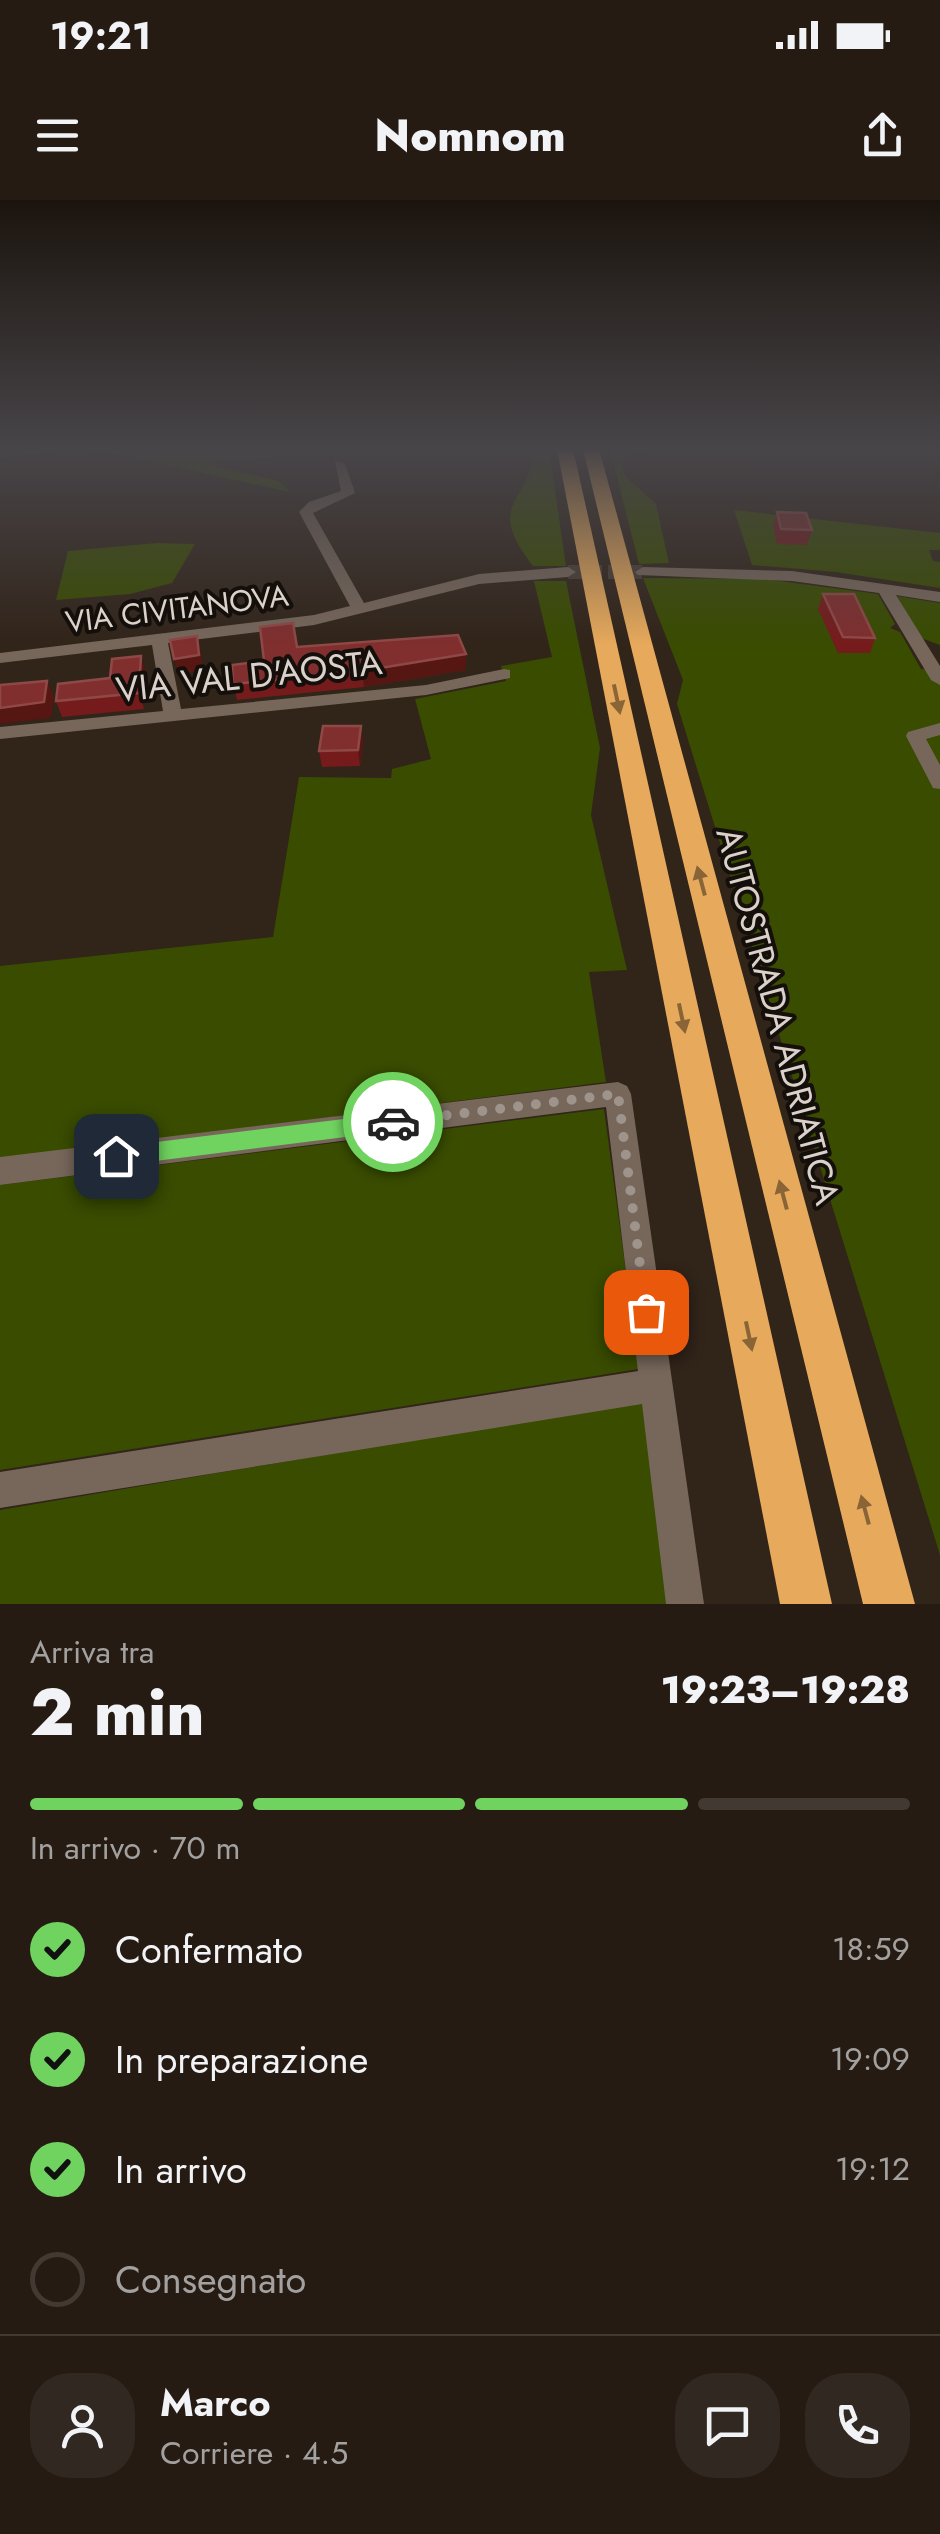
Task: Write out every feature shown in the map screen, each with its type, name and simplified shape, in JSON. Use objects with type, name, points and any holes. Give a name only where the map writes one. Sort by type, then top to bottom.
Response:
[{"type":"highway","points":[[578,515],[806,1604]]},
{"type":"highway","name":"AUTOSTRADA ADRIATICA","points":[[607,515],[889,1604]]},
{"type":"street","name":"VIA CIVITANOVA","points":[[307,515],[361,612]]},
{"type":"street","name":"VIA CIVITANOVA","points":[[0,658],[361,612],[479,579],[568,572]]},
{"type":"street","points":[[643,572],[758,573],[940,597]]},
{"type":"street","points":[[884,588],[940,680]]},
{"type":"street","points":[[160,639],[173,717]]},
{"type":"street","name":"VIA VAL D'AOSTA","points":[[0,733],[426,690],[504,674]]},
{"type":"street","points":[[940,729],[915,736],[940,783]]},
{"type":"street","points":[[0,1171],[618,1094],[685,1604]]},
{"type":"street","points":[[0,1490],[656,1384]]},
{"type":"green space","points":[[559,515],[566,566],[533,566],[519,545],[510,516]]},
{"type":"green space","points":[[627,515],[658,515],[669,563],[639,564]]},
{"type":"green space","points":[[735,515],[774,515],[940,533],[940,550],[929,550],[933,561],[940,562],[940,588],[836,572],[752,565]]},
{"type":"green space","points":[[157,543],[195,544],[172,583],[130,594],[56,600],[68,551]]},
{"type":"green space","points":[[643,578],[764,579],[878,594],[895,624],[890,628],[900,632],[921,669],[940,671],[940,1555],[677,704],[683,680]]},
{"type":"green space","points":[[534,581],[566,581],[600,748],[591,815],[627,970],[589,972],[606,1082],[0,1159],[0,966],[273,937],[299,777],[391,778],[392,769],[431,759],[415,699],[506,681],[501,666],[552,657]]},
{"type":"green space","points":[[897,596],[940,603],[940,645],[921,638]]},
{"type":"green space","points":[[604,1109],[639,1369],[0,1470],[0,1185]]},
{"type":"green space","points":[[642,1401],[670,1604],[0,1604],[0,1510]]},
{"type":"building","points":[[778,515],[807,515],[812,530],[781,529]]},
{"type":"building","points":[[823,594],[854,594],[875,638],[843,637]]},
{"type":"building","points":[[293,623],[297,647],[458,635],[466,654],[362,671],[233,684],[232,665],[264,661],[260,627]]},
{"type":"building","points":[[197,636],[199,655],[174,659],[170,640]]},
{"type":"building","points":[[141,656],[139,693],[56,701],[58,684],[110,678],[112,659]]},
{"type":"building","points":[[47,681],[44,702],[0,708],[0,685]]},
{"type":"building","points":[[323,726],[361,726],[358,750],[319,751]]},
{"type":"tunnel","points":[[568,572],[643,572]]},
{"type":"way so far","points":[[393,1122],[618,1094],[646,1312]]},
{"type":"route","points":[[116,1156],[393,1122]]}]
